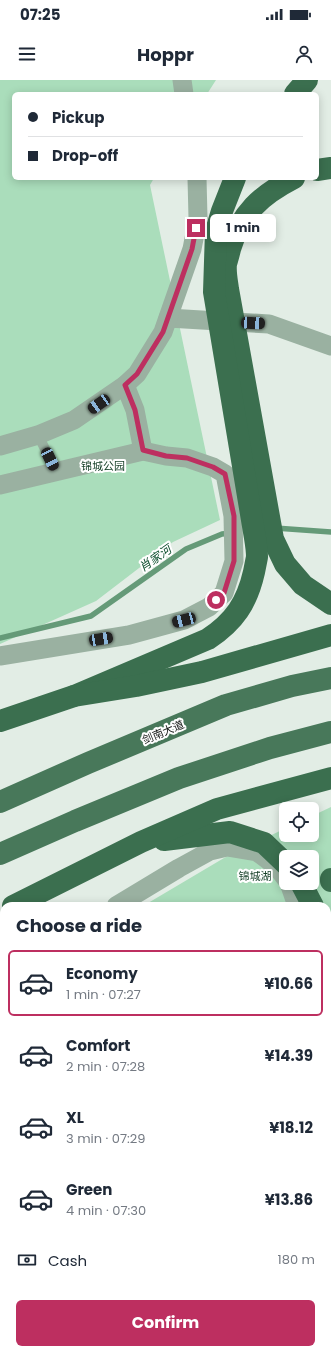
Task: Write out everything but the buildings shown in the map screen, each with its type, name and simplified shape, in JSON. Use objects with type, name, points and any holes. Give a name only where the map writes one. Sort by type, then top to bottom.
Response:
[{"type":"highway","points":[[297,92],[307,80]]},
{"type":"highway","points":[[319,170],[331,168]]},
{"type":"highway","points":[[0,721],[74,696],[208,639],[221,630],[240,607],[249,592],[257,557],[221,290],[216,231],[224,205],[235,180]]},
{"type":"highway","points":[[221,290],[234,235],[246,213],[263,198],[290,180]]},
{"type":"highway","points":[[254,539],[285,564],[303,586],[331,604]]},
{"type":"highway","points":[[74,696],[136,686],[202,672],[331,635]]},
{"type":"highway","name":"剑南大道","points":[[0,802],[226,705],[292,686],[331,678]]},
{"type":"highway","points":[[0,854],[179,778],[270,748],[331,732]]},
{"type":"highway","points":[[21,902],[141,842],[217,809],[331,778]]},
{"type":"highway","points":[[141,842],[230,832],[264,843],[279,857]]},
{"type":"highway","points":[[305,890],[311,902]]},
{"type":"street","points":[[182,80],[184,92]]},
{"type":"street","points":[[0,446],[38,435],[74,420],[125,385],[137,374],[163,332],[192,249],[198,218],[197,180]]},
{"type":"street","points":[[168,318],[269,324],[331,346]]},
{"type":"street","points":[[125,385],[135,410],[143,450]]},
{"type":"street","points":[[0,485],[143,450],[166,456],[187,458],[213,467],[225,474],[234,520],[254,539],[234,561],[224,593],[209,607],[184,620],[129,635],[0,656]]},
{"type":"street","points":[[123,902],[210,851],[227,847],[257,852],[279,870]]},
{"type":"street","points":[[291,890],[296,902]]},
{"type":"lane","points":[[38,435],[56,471]]},
{"type":"green space","name":"锦城公园","points":[[0,80],[216,80],[208,92],[12,92],[12,180],[153,180],[150,185],[220,520],[173,542],[96,601],[0,644]]},
{"type":"green space","name":"锦城湖","points":[[331,807],[331,902],[150,902],[224,858],[279,831],[279,842],[319,842],[319,813]]},
{"type":"waterway","name":"肖家河","points":[[275,528],[331,532]]},
{"type":"waterway","name":"肖家河","points":[[0,638],[91,616],[186,549],[222,534],[231,533]]},
{"type":"route","points":[[196,228],[192,249],[163,332],[137,374],[125,385],[135,410],[143,450],[166,456],[187,458],[213,467],[225,474],[234,516],[234,561],[224,593],[216,600]]}]
